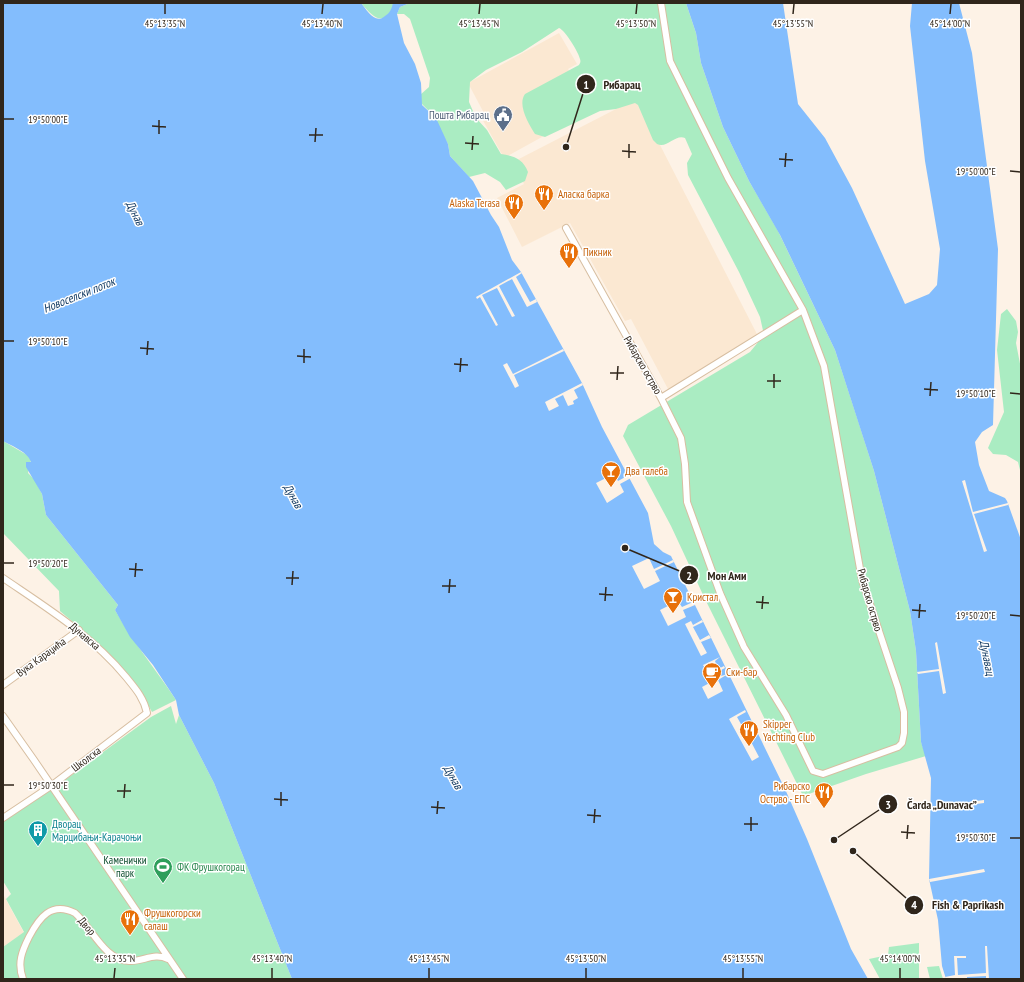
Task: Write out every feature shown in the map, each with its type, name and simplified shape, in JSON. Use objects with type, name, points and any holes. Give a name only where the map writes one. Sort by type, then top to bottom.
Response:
[{"type":"street","name":"Рибарско острво","points":[[566,228],[661,398],[681,438],[685,464],[687,502],[720,593],[744,648],[790,723],[810,768],[817,774],[823,774],[898,747],[902,743],[904,733],[904,712],[898,688],[862,580],[824,366],[803,310],[728,178],[670,61],[661,3]]},
{"type":"street","name":"Рибарско острво","points":[[661,398],[735,354],[803,310]]},
{"type":"street","name":"Дунавска","points":[[3,578],[79,630],[99,646],[136,688],[141,695],[147,713]]},
{"type":"street","name":"Вука Караџића","points":[[3,685],[79,630]]},
{"type":"street","name":"Школска","points":[[3,818],[50,786],[147,713]]},
{"type":"street","points":[[3,716],[183,979]]},
{"type":"street","name":"Двор","points":[[23,979],[19,962],[23,949],[38,920],[49,912],[55,910],[67,910],[75,913],[114,957],[128,962],[157,956],[168,959]]},
{"type":"shaded area","points":[[559,33],[577,64],[568,69],[591,110],[504,158],[481,117],[485,115],[468,83]]},
{"type":"shaded area","points":[[651,91],[660,145],[759,338],[668,389],[631,319],[625,321],[570,223],[522,247],[497,198],[524,184],[513,162]]},
{"type":"shaded area","points":[[3,894],[24,933],[3,947]]},
{"type":"green space","points":[[361,3],[394,4],[386,16],[378,18],[370,13]]},
{"type":"green space","points":[[410,3],[686,3],[696,33],[701,63],[723,127],[749,181],[778,231],[835,350],[874,471],[910,611],[916,651],[921,742],[926,756],[866,774],[803,796],[705,599],[671,526],[623,436],[628,425],[750,352],[764,335],[760,317],[739,272],[688,175],[687,163],[692,154],[685,138],[678,138],[664,145],[657,144],[653,140],[638,105],[635,103],[616,109],[600,111],[545,137],[535,134],[523,109],[522,103],[525,94],[579,65],[580,62],[579,56],[571,42],[565,33],[559,28],[522,52],[486,70],[470,82],[469,102],[476,118],[487,130],[501,154],[514,157],[524,164],[528,172],[525,181],[506,190],[500,182],[485,173],[469,177],[450,156],[448,144],[431,113],[421,103],[420,95],[429,87],[430,78],[410,19],[404,14],[397,14],[400,7]]},
{"type":"green space","points":[[1007,309],[1016,321],[1018,332],[1016,343],[1021,369],[1021,474],[1018,462],[1006,455],[993,454],[988,448],[1004,412],[997,350],[1001,314]]},
{"type":"green space","points":[[3,441],[27,455],[31,460],[28,473],[35,480],[42,494],[46,515],[118,605],[115,610],[122,622],[176,700],[152,712],[144,697],[123,670],[99,645],[60,611],[59,591],[3,533]]},
{"type":"green space","name":"Каменички парк","points":[[171,706],[176,724],[179,715],[214,783],[292,979],[3,979],[3,947],[24,932],[6,899],[11,894],[3,881],[3,821],[54,788],[151,717]]},
{"type":"green space","points":[[919,943],[919,979],[880,979],[869,959],[888,955],[889,947]]},
{"type":"green space","points":[[939,966],[943,979],[930,979],[927,967]]},
{"type":"water","points":[[3,3],[361,3],[372,16],[378,19],[388,13],[393,3],[410,3],[400,7],[397,14],[404,43],[415,64],[421,83],[422,105],[436,118],[448,144],[450,156],[473,181],[499,227],[512,260],[521,272],[582,383],[602,427],[648,513],[654,544],[663,552],[671,556],[785,789],[807,839],[851,949],[868,979],[292,979],[214,783],[179,715],[176,700],[153,665],[130,637],[115,610],[118,605],[46,515],[42,494],[26,467],[26,462],[31,462],[27,455],[3,441]]},
{"type":"water","name":"Дунавац","points":[[686,3],[783,3],[798,104],[825,138],[852,188],[905,304],[929,294],[937,285],[940,249],[925,161],[910,26],[912,3],[959,3],[972,53],[998,249],[993,425],[982,432],[975,442],[979,465],[989,491],[1005,498],[1007,501],[1021,540],[1021,979],[946,979],[942,966],[938,920],[929,879],[931,778],[921,742],[916,651],[910,611],[874,471],[835,350],[780,235],[749,181],[723,127],[701,63],[696,33]]},
{"type":"pier","points":[[521,272],[522,273],[516,277],[530,302],[536,299],[537,302],[527,307],[512,279],[499,286],[515,316],[512,317],[497,288],[482,295],[498,325],[496,326],[480,297],[477,299],[476,297]]},
{"type":"pier","points":[[563,349],[564,351],[514,375],[519,386],[515,388],[503,365],[507,363],[513,374]]},
{"type":"pier","points":[[582,383],[583,385],[574,390],[578,398],[573,401],[574,404],[568,406],[563,395],[555,399],[559,406],[549,411],[545,402]]},
{"type":"pier","name":"Два галеба","points":[[614,474],[618,481],[629,475],[631,478],[620,484],[624,492],[607,503],[596,483]]},
{"type":"pier","points":[[965,480],[973,512],[1008,503],[1008,505],[974,514],[987,551],[984,552],[962,481]]},
{"type":"pier","points":[[649,558],[654,569],[673,560],[674,562],[655,571],[660,581],[644,589],[632,566]]},
{"type":"pier","name":"Кристал","points":[[678,601],[682,607],[693,602],[695,605],[683,610],[686,617],[668,626],[660,610]]},
{"type":"pier","points":[[702,620],[703,622],[693,627],[700,640],[709,635],[711,638],[701,642],[707,653],[701,656],[685,624],[691,621],[693,625]]},
{"type":"pier","points":[[937,642],[946,693],[943,694],[939,671],[918,674],[917,672],[939,669],[935,643]]},
{"type":"pier","points":[[720,657],[715,661],[718,669],[724,666],[725,668],[719,671],[721,676],[728,674],[718,680],[723,691],[708,699],[702,687],[717,679],[711,680],[703,665]]},
{"type":"pier","name":"Skipper Yachting Club","points":[[745,710],[746,712],[737,717],[746,733],[754,729],[756,732],[748,736],[759,757],[752,761],[729,719]]},
{"type":"pier","points":[[984,800],[984,803],[930,810],[931,807]]},
{"type":"pier","points":[[984,869],[985,872],[930,882],[929,879]]},
{"type":"pier","points":[[985,946],[987,946],[989,979],[986,979],[986,976],[967,977],[967,979],[946,979],[945,977],[955,975],[954,956],[966,956],[966,958],[957,958],[958,975],[986,973]]},
{"type":"place","name":"Пошта Рибарац","points":[[503,132]]},
{"type":"place","name":"Рибарац","points":[[566,147]]},
{"type":"place","name":"Аласка барка","points":[[544,211]]},
{"type":"place","name":"Alaska Terasa","points":[[514,220]]},
{"type":"place","name":"Пикник","points":[[569,269]]},
{"type":"place","name":"Два галеба","points":[[611,488]]},
{"type":"place","name":"Мон Ами","points":[[625,548]]},
{"type":"place","name":"Кристал","points":[[673,614]]},
{"type":"place","name":"Ски-бар","points":[[712,689]]},
{"type":"place","name":"Skipper Yachting Club","points":[[749,747]]},
{"type":"place","name":"Рибарско Острво - ЕПС","points":[[824,809]]},
{"type":"place","name":"Čarda „Dunavac”","points":[[834,840]]},
{"type":"place","name":"Дворац Марцибањи-Карачоњи","points":[[38,847]]},
{"type":"place","name":"Fish & Paprikash","points":[[853,851]]},
{"type":"place","name":"ФК Фрушкогорац","points":[[163,884]]},
{"type":"place","name":"Фрушкогорски салаш","points":[[130,936]]},
{"type":"water label","name":"Дунав","points":[[135,213]]},
{"type":"water label","name":"Новоселски поток","points":[[79,295]]},
{"type":"water label","name":"Дунав","points":[[293,496]]},
{"type":"water label","name":"Дунав","points":[[453,777]]}]
